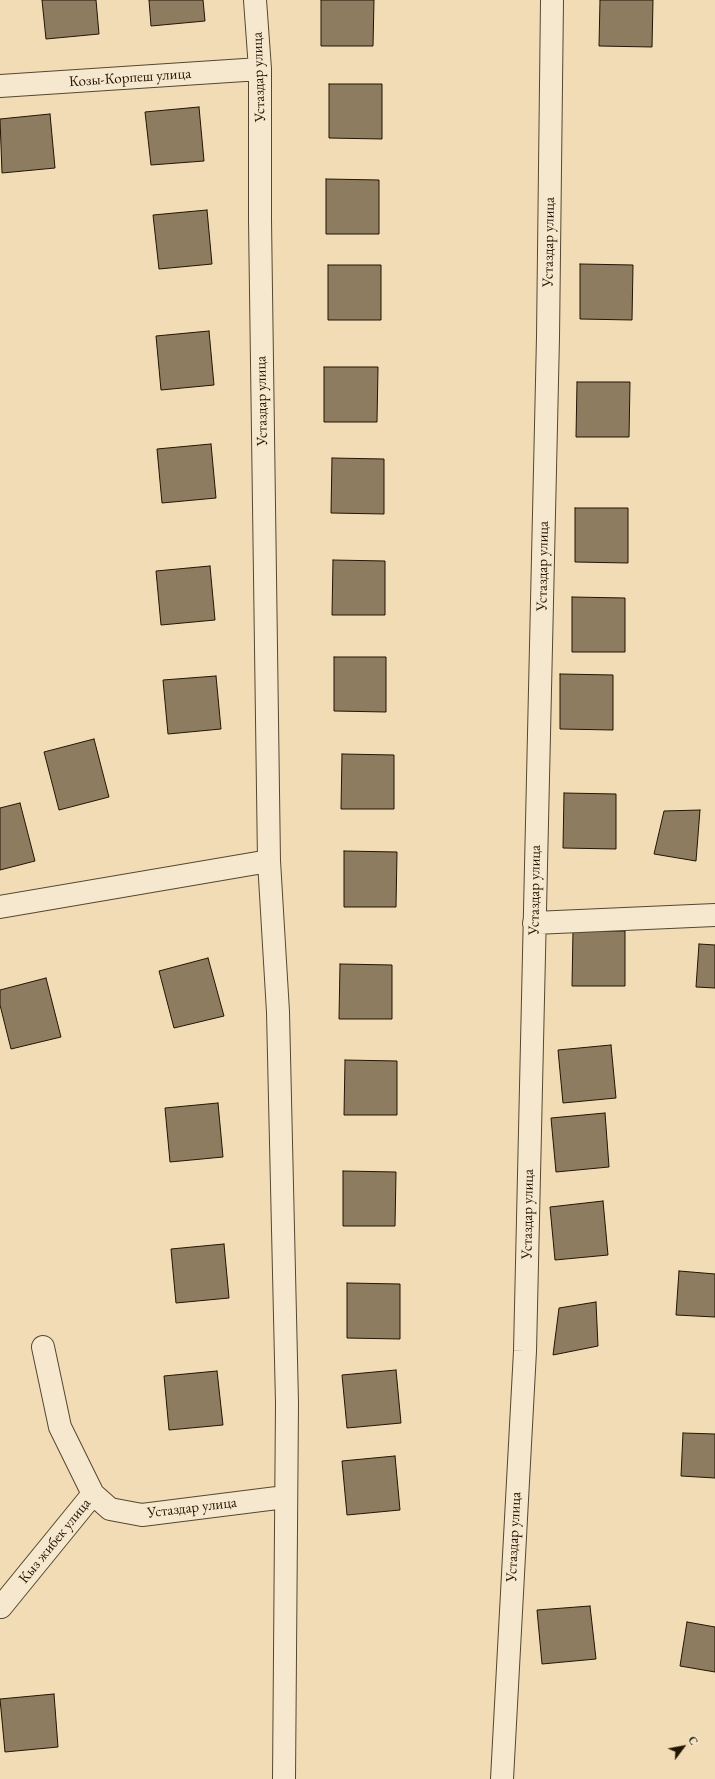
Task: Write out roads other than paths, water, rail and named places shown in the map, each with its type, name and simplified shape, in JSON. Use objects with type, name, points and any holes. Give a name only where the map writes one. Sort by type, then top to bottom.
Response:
[{"type":"street","name":"Устаздар улица","points":[[255,0],[260,69],[260,220],[269,861],[278,1012],[287,1403],[285,1497],[284,1779]]},
{"type":"street","name":"Устаздар улица","points":[[502,1779],[525,1351],[548,345],[552,0]]},
{"type":"street","name":"Козы-Корпеш улица","points":[[0,86],[260,69]]},
{"type":"street","points":[[0,907],[269,861]]},
{"type":"street","points":[[534,923],[715,915]]},
{"type":"street","name":"Устаздар улица","points":[[43,1348],[60,1427],[93,1494],[110,1509],[142,1515],[285,1497]]},
{"type":"street","name":"Кыз жибек улица","points":[[1,1607],[93,1494]]}]
